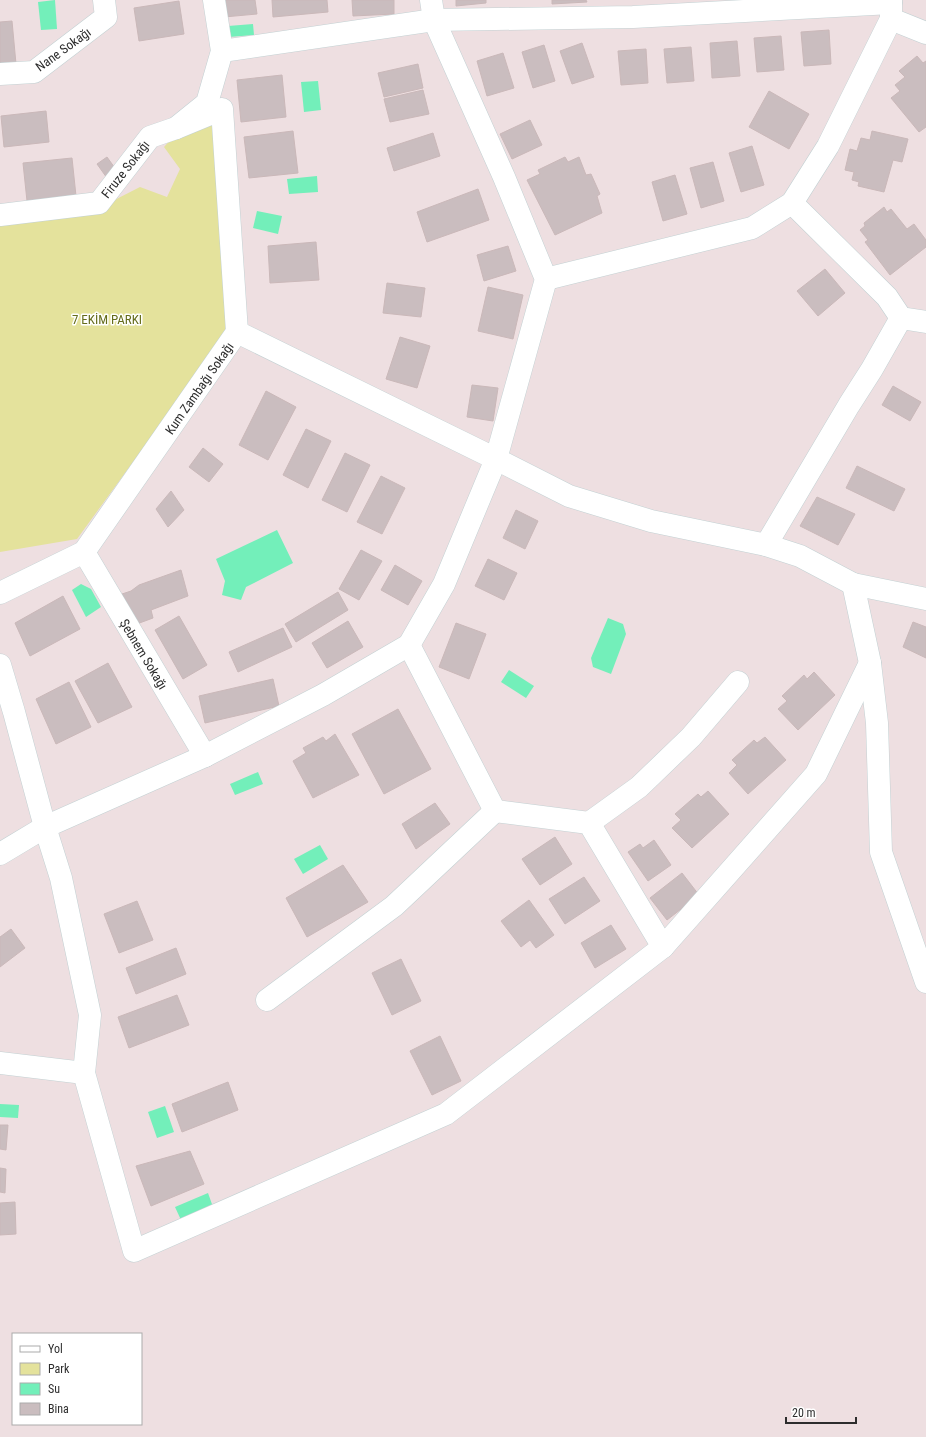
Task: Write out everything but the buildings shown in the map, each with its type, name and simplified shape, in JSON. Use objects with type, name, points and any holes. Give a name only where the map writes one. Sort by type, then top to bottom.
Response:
[{"type":"street","name":"Nane Sokağı","points":[[0,74],[34,72],[106,17],[104,0]]},
{"type":"street","name":"Firuze Sokağı","points":[[0,215],[99,203],[150,137],[176,128],[207,104],[222,51],[214,0]]},
{"type":"street","points":[[222,51],[432,10],[633,18],[891,7],[926,33]]},
{"type":"street","points":[[546,279],[752,228],[792,203],[828,146],[891,7]]},
{"type":"street","points":[[0,854],[45,827],[205,756],[323,695],[410,645],[444,584],[496,459],[546,279],[432,10]]},
{"type":"street","name":"Kum Zambağı Sokağı","points":[[0,593],[84,552],[237,332],[222,108],[176,128]]},
{"type":"street","points":[[792,203],[887,297],[901,318],[926,322]]},
{"type":"street","points":[[766,545],[901,318]]},
{"type":"street","points":[[237,332],[569,496],[651,521],[766,545],[800,556],[853,584],[926,598]]},
{"type":"street","name":"Şebnem Sokağı","points":[[84,552],[205,756]]},
{"type":"street","points":[[853,584],[870,663],[877,722],[881,852],[926,982]]},
{"type":"street","points":[[410,645],[495,811]]},
{"type":"street","points":[[0,665],[45,827],[61,878],[90,1015],[84,1073],[134,1251],[446,1114],[663,947],[816,774],[870,663]]},
{"type":"street","points":[[495,811],[589,823],[639,787],[691,737],[738,682]]},
{"type":"street","points":[[267,1000],[394,906],[495,811]]},
{"type":"street","points":[[589,823],[663,947]]},
{"type":"street","points":[[0,1063],[84,1073]]},
{"type":"green space","name":"7 EKİM PARKI","points":[[213,118],[229,330],[77,539],[0,552],[0,225],[89,213],[140,187],[167,197],[180,169],[164,147],[184,125]]},
{"type":"water","points":[[55,0],[57,29],[41,30],[38,2]]},
{"type":"water","points":[[253,24],[254,35],[229,37],[228,26]]},
{"type":"water","points":[[318,81],[321,110],[304,112],[301,82]]},
{"type":"water","points":[[317,176],[318,192],[289,194],[287,179]]},
{"type":"water","points":[[257,211],[282,216],[278,234],[253,228]]},
{"type":"water","points":[[277,530],[293,563],[246,587],[241,600],[222,595],[225,581],[216,559]]},
{"type":"water","points":[[81,584],[91,589],[101,607],[86,617],[72,590]]},
{"type":"water","points":[[608,618],[623,624],[626,634],[611,674],[593,667],[591,658]]},
{"type":"water","points":[[509,670],[534,686],[526,698],[501,682]]},
{"type":"water","points":[[258,772],[263,784],[235,795],[230,784]]},
{"type":"water","points":[[320,845],[328,859],[303,874],[294,859]]},
{"type":"water","points":[[0,1104],[19,1105],[18,1118],[0,1117]]},
{"type":"water","points":[[165,1106],[174,1132],[157,1138],[148,1112]]},
{"type":"water","points":[[208,1193],[213,1207],[181,1220],[175,1207]]}]
